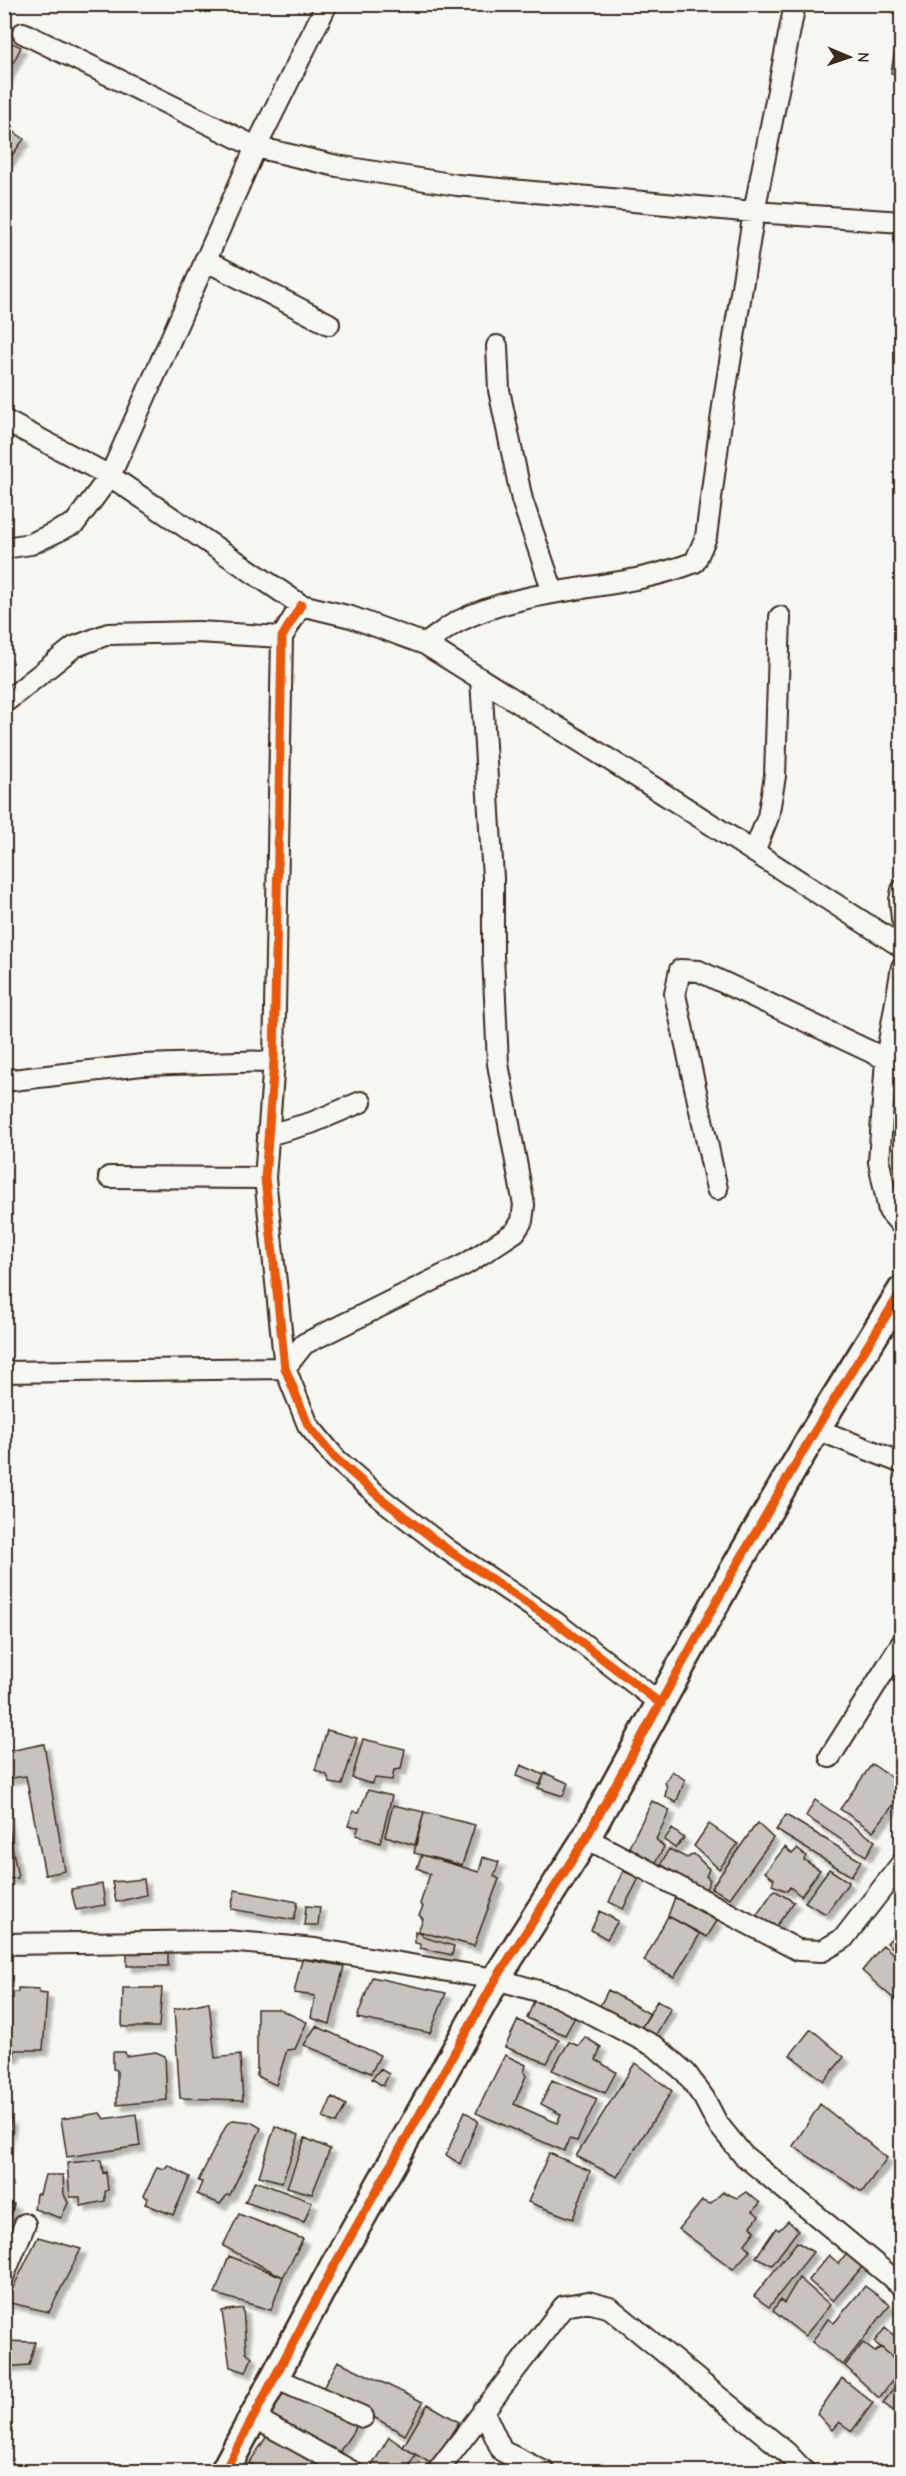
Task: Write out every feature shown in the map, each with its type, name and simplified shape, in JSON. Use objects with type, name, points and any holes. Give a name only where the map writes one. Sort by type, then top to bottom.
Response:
[{"type":"street","points":[[4,548],[31,544],[75,523],[110,476],[256,147],[327,4]]},
{"type":"street","points":[[425,644],[458,621],[502,605],[553,592],[668,573],[695,562],[706,537],[723,406],[754,212],[795,4]]},
{"type":"street","points":[[23,33],[256,147],[337,166],[457,185],[754,212],[902,222]]},
{"type":"street","points":[[205,260],[329,324]]},
{"type":"street","points":[[497,346],[499,390],[522,500],[553,592]]},
{"type":"street","points":[[4,420],[110,476],[301,605],[351,617],[425,644],[902,947]]},
{"type":"street","points":[[301,605],[282,637],[274,1061],[265,1178],[285,1368],[308,1425],[336,1459],[383,1500],[448,1550],[555,1622],[661,1704]]},
{"type":"street","points":[[754,852],[768,817],[775,776],[780,616]]},
{"type":"street","points":[[4,703],[74,647],[108,634],[198,632],[282,637]]},
{"type":"street","points":[[285,1368],[304,1344],[466,1264],[515,1232],[522,1221],[524,1205],[498,1064],[493,955],[493,878],[481,679]]},
{"type":"street","points":[[902,890],[900,900],[902,919]]},
{"type":"street","points":[[902,967],[886,1059],[879,1162],[889,1211],[902,1226]]},
{"type":"street","points":[[717,1189],[675,994],[680,970],[699,971],[886,1059]]},
{"type":"street","points":[[4,1081],[142,1065],[274,1061]]},
{"type":"street","points":[[268,1135],[311,1123],[361,1102]]},
{"type":"street","points":[[109,1176],[265,1178]]},
{"type":"street","points":[[224,2472],[334,2266],[496,1980],[586,1838],[731,1575],[816,1429],[902,1290]]},
{"type":"street","points":[[4,1372],[285,1368]]},
{"type":"street","points":[[816,1429],[902,1463]]},
{"type":"street","points":[[830,1757],[902,1642]]},
{"type":"street","points":[[586,1838],[798,1950],[822,1951],[843,1939],[902,1863]]},
{"type":"street","points":[[4,1944],[226,1941],[315,1948],[496,1980],[559,1997],[656,2047],[686,2073],[704,2098],[717,2123],[743,2155],[902,2286]]},
{"type":"street","points":[[4,2275],[25,2224]]},
{"type":"street","points":[[437,2472],[564,2306],[588,2302],[610,2308],[786,2452],[805,2472]]},
{"type":"street","points":[[274,2378],[363,2417]]},
{"type":"street","points":[[483,2410],[502,2451],[545,2472]]},
{"type":"street","points":[[254,2417],[353,2472]]},
{"type":"building","points":[[899,24],[902,24],[902,75],[891,73]]},
{"type":"building","points":[[4,39],[21,47],[4,81]]},
{"type":"building","points":[[4,125],[24,139],[7,162],[4,160]]},
{"type":"building","points":[[327,1730],[357,1738],[342,1785],[330,1783],[327,1775],[315,1770]]},
{"type":"building","points":[[363,1739],[405,1749],[401,1769],[394,1770],[392,1780],[375,1778],[372,1784],[352,1778]]},
{"type":"building","points":[[44,1744],[65,1871],[45,1875],[26,1776],[4,1779],[4,1752]]},
{"type":"building","points":[[872,1764],[902,1785],[902,1794],[873,1831],[840,1809]]},
{"type":"building","points":[[521,1765],[544,1775],[540,1785],[516,1776]]},
{"type":"building","points":[[672,1771],[685,1780],[676,1803],[665,1796],[667,1788],[665,1782]]},
{"type":"building","points":[[545,1773],[568,1783],[563,1796],[538,1788]]},
{"type":"building","points":[[368,1790],[392,1796],[380,1843],[356,1835],[359,1827],[348,1826],[353,1811],[359,1812]]},
{"type":"building","points":[[815,1800],[875,1841],[866,1856],[806,1816]]},
{"type":"building","points":[[652,1801],[670,1810],[656,1839],[664,1847],[655,1863],[629,1847]]},
{"type":"building","points":[[4,1802],[18,1878],[4,1879]]},
{"type":"building","points":[[393,1805],[424,1812],[415,1845],[385,1836]]},
{"type":"building","points":[[424,1812],[475,1825],[462,1865],[414,1853]]},
{"type":"building","points":[[786,1815],[861,1861],[851,1876],[776,1830]]},
{"type":"building","points":[[757,1823],[773,1838],[730,1898],[711,1888]]},
{"type":"building","points":[[709,1824],[738,1844],[719,1869],[694,1846]]},
{"type":"building","points":[[672,1829],[684,1838],[675,1848],[664,1840]]},
{"type":"building","points":[[785,1847],[792,1854],[797,1849],[806,1856],[804,1860],[820,1870],[801,1896],[790,1887],[787,1891],[772,1885],[774,1879],[765,1872]]},
{"type":"building","points":[[669,1849],[687,1858],[694,1854],[709,1869],[706,1876],[710,1880],[704,1893],[661,1864]]},
{"type":"building","points":[[422,1855],[479,1872],[483,1857],[499,1862],[494,1876],[499,1879],[474,1946],[418,1931],[423,1919],[419,1915],[423,1907],[420,1904],[430,1874],[417,1868]]},
{"type":"building","points":[[829,1869],[849,1882],[826,1914],[805,1902]]},
{"type":"building","points":[[623,1871],[639,1878],[623,1909],[609,1902]]},
{"type":"building","points":[[144,1879],[146,1895],[116,1902],[112,1882]]},
{"type":"building","points":[[102,1884],[105,1905],[76,1910],[71,1889]]},
{"type":"building","points":[[235,1890],[298,1902],[294,1920],[231,1909]]},
{"type":"building","points":[[774,1890],[794,1902],[772,1932],[754,1919]]},
{"type":"building","points":[[675,1897],[717,1921],[707,1937],[668,1916]]},
{"type":"building","points":[[306,1906],[320,1907],[318,1925],[304,1925]]},
{"type":"building","points":[[600,1911],[618,1921],[607,1939],[591,1930]]},
{"type":"building","points":[[668,1916],[700,1934],[674,1977],[644,1961]]},
{"type":"building","points":[[902,1927],[902,1956],[887,1943]]},
{"type":"building","points":[[415,1931],[422,1933],[423,1937],[454,1946],[452,1955],[420,1948],[420,1944],[415,1943]]},
{"type":"building","points":[[883,1945],[902,1961],[902,1992],[895,2000],[862,1971]]},
{"type":"building","points":[[127,1947],[168,1947],[168,1966],[127,1966]]},
{"type":"building","points":[[302,1959],[344,1966],[330,2024],[311,2018],[315,1996],[294,1993]]},
{"type":"building","points":[[372,1977],[446,1993],[430,2033],[357,2018]]},
{"type":"building","points":[[18,1988],[39,1989],[39,1993],[47,1994],[43,2050],[15,2050],[14,2057],[5,2057],[4,1998],[13,1998],[13,1992],[18,1992]]},
{"type":"building","points":[[123,1988],[162,1988],[159,2027],[122,2027]]},
{"type":"building","points":[[608,1990],[650,2014],[640,2030],[599,2008]]},
{"type":"building","points":[[536,1996],[576,2015],[565,2035],[527,2018]]},
{"type":"building","points":[[657,2001],[671,2008],[654,2038],[640,2030]]},
{"type":"building","points":[[209,2002],[215,2058],[240,2055],[243,2100],[180,2098],[174,2009]]},
{"type":"building","points":[[257,2009],[279,2009],[307,2022],[295,2049],[287,2050],[276,2085],[257,2076]]},
{"type":"building","points":[[518,2020],[559,2040],[547,2063],[505,2047]]},
{"type":"building","points":[[316,2026],[380,2055],[371,2073],[304,2045]]},
{"type":"building","points":[[811,2029],[844,2057],[824,2081],[790,2055]]},
{"type":"building","points":[[585,2037],[601,2047],[596,2060],[616,2072],[605,2093],[552,2070],[569,2042],[579,2046]]},
{"type":"building","points":[[113,2052],[125,2052],[126,2056],[156,2052],[165,2056],[167,2100],[117,2105],[117,2070],[113,2069]]},
{"type":"building","points":[[505,2055],[526,2065],[524,2072],[526,2076],[514,2104],[557,2123],[561,2114],[541,2104],[552,2080],[597,2099],[577,2141],[569,2139],[564,2151],[476,2113]]},
{"type":"building","points":[[635,2063],[672,2091],[617,2177],[576,2156]]},
{"type":"building","points":[[380,2069],[389,2074],[383,2086],[372,2079]]},
{"type":"building","points":[[332,2097],[346,2105],[336,2123],[323,2118]]},
{"type":"building","points":[[820,2104],[887,2158],[862,2192],[793,2146]]},
{"type":"building","points":[[465,2111],[478,2121],[460,2164],[446,2155]]},
{"type":"building","points":[[100,2113],[104,2119],[136,2114],[140,2146],[67,2157],[61,2119]]},
{"type":"building","points":[[4,2118],[11,2120],[4,2154]]},
{"type":"building","points":[[233,2120],[251,2122],[261,2128],[230,2195],[227,2195],[220,2204],[197,2194],[202,2182],[198,2181],[227,2124]]},
{"type":"building","points":[[275,2126],[299,2135],[282,2182],[259,2176]]},
{"type":"building","points":[[305,2138],[330,2149],[312,2194],[287,2187]]},
{"type":"building","points":[[549,2153],[590,2171],[573,2219],[528,2202]]},
{"type":"building","points":[[101,2160],[103,2173],[106,2172],[108,2190],[105,2192],[105,2201],[81,2206],[80,2197],[70,2197],[67,2163]]},
{"type":"building","points":[[168,2165],[190,2177],[173,2215],[145,2204],[148,2198],[144,2196],[157,2167],[164,2169]]},
{"type":"building","points":[[45,2175],[63,2175],[64,2194],[68,2203],[61,2218],[34,2209],[36,2194],[40,2194]]},
{"type":"building","points":[[255,2181],[312,2202],[304,2222],[245,2202]]},
{"type":"building","points":[[723,2192],[737,2198],[746,2192],[760,2203],[753,2211],[759,2216],[751,2226],[755,2231],[745,2244],[750,2251],[733,2269],[679,2229],[702,2201],[710,2204]]},
{"type":"building","points":[[4,2201],[14,2204],[4,2241]]},
{"type":"building","points":[[239,2214],[303,2239],[283,2277],[223,2246]]},
{"type":"building","points":[[788,2221],[798,2230],[772,2265],[756,2257],[776,2228],[779,2230]]},
{"type":"building","points":[[38,2237],[81,2249],[49,2312],[6,2302]]},
{"type":"building","points":[[797,2242],[813,2252],[769,2307],[754,2296]]},
{"type":"building","points":[[848,2252],[863,2266],[833,2301],[808,2280],[829,2255],[839,2264]]},
{"type":"building","points":[[229,2256],[283,2277],[271,2310],[215,2294]]},
{"type":"building","points":[[799,2278],[830,2305],[805,2336],[773,2311],[780,2300],[784,2303]]},
{"type":"building","points":[[865,2286],[890,2305],[843,2365],[812,2342],[828,2319],[834,2323]]},
{"type":"building","points":[[243,2308],[246,2352],[252,2357],[246,2372],[230,2367],[222,2311]]},
{"type":"building","points":[[885,2328],[897,2338],[902,2332],[902,2364],[874,2342]]},
{"type":"building","points":[[4,2341],[35,2342],[29,2365],[4,2367]]},
{"type":"building","points":[[863,2343],[875,2352],[881,2347],[902,2368],[879,2398],[845,2366]]},
{"type":"building","points":[[338,2361],[423,2402],[405,2435],[323,2388]]},
{"type":"building","points":[[842,2378],[873,2403],[852,2431],[839,2422],[832,2430],[817,2414]]},
{"type":"building","points":[[902,2378],[902,2417],[883,2403]]},
{"type":"building","points":[[277,2387],[358,2424],[338,2454],[266,2415]]},
{"type":"building","points":[[428,2404],[459,2422],[432,2464],[403,2447]]},
{"type":"building","points":[[271,2430],[322,2460],[314,2472],[266,2472],[249,2463]]},
{"type":"building","points":[[389,2437],[415,2455],[406,2472],[368,2472]]},
{"type":"building","points":[[834,2462],[844,2472],[825,2472]]},
{"type":"cycle path","points":[[301,605],[282,637],[274,1061],[265,1178],[285,1368],[308,1425],[336,1459],[383,1500],[448,1550],[555,1622],[661,1704]]},
{"type":"cycle path","points":[[224,2472],[334,2266],[496,1979],[586,1838],[731,1575],[816,1429],[902,1290]]}]
